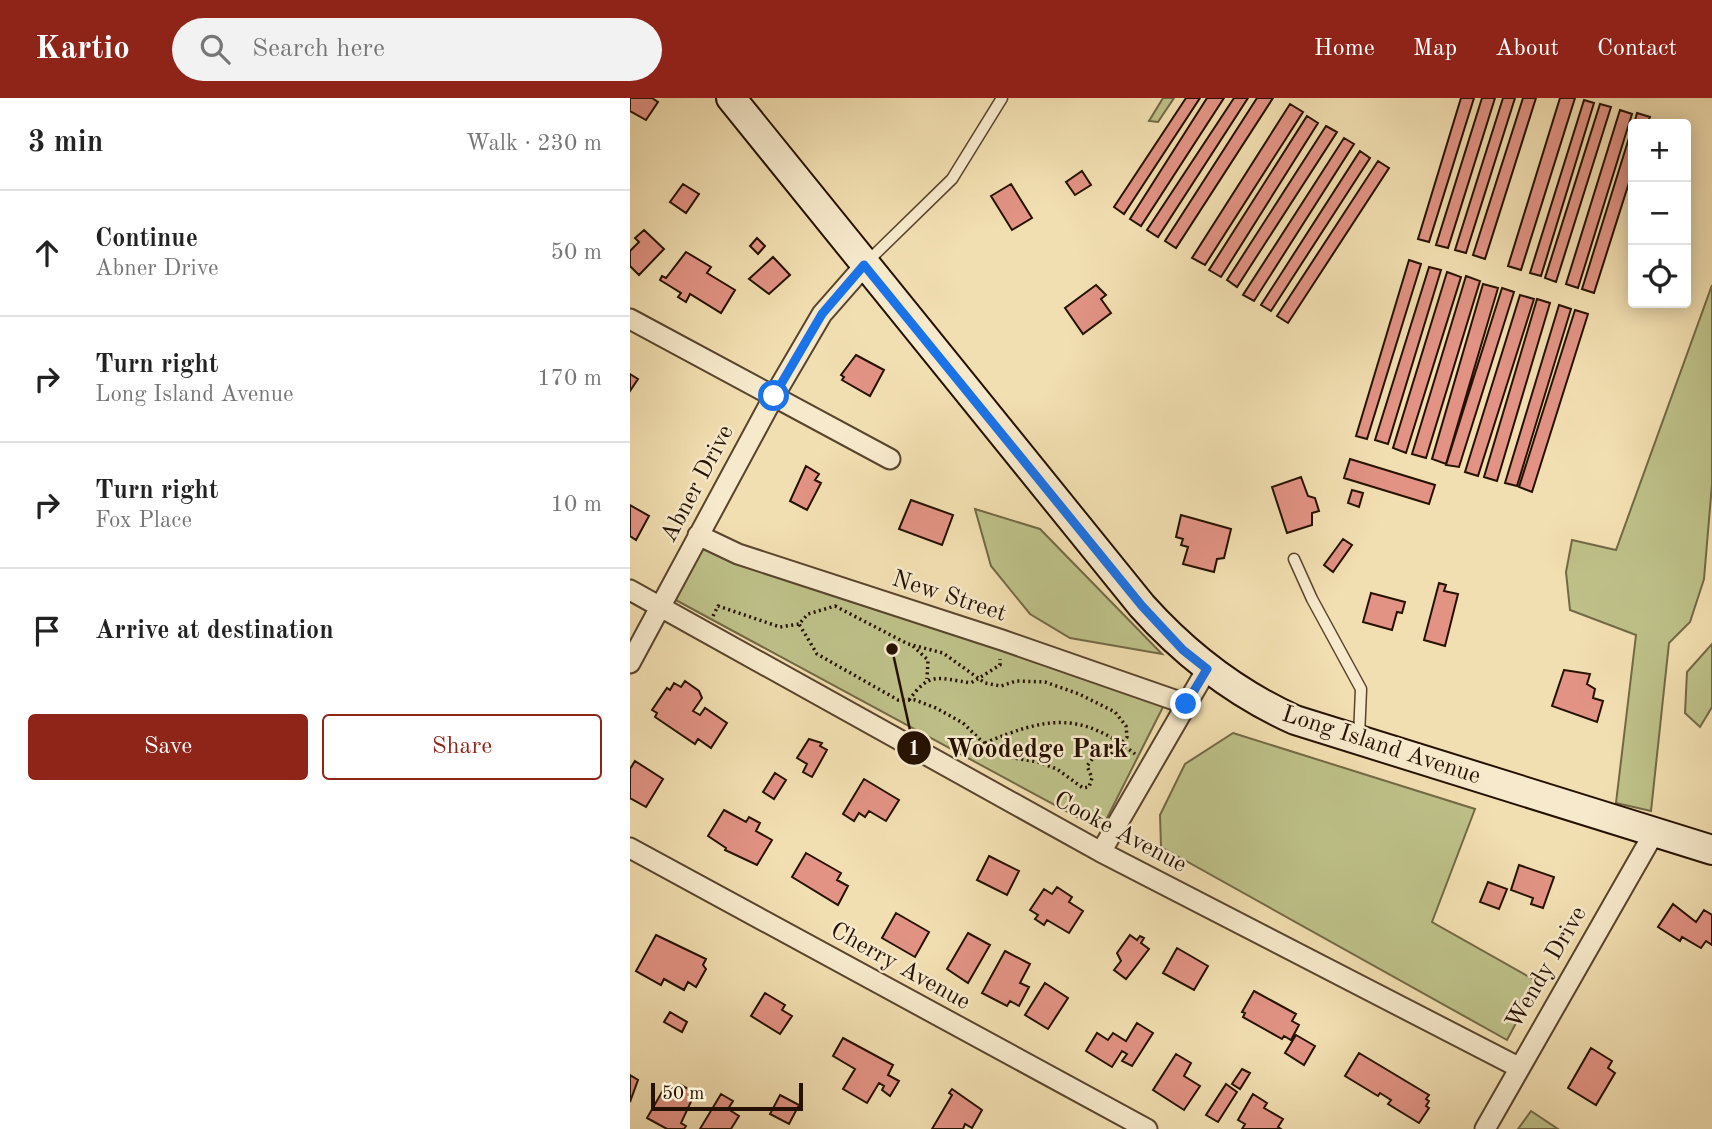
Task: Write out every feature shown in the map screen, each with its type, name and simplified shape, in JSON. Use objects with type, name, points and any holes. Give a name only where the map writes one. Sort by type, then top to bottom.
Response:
[{"type":"street","name":"Long Island Avenue","points":[[731,98],[1142,606],[1183,650],[1207,669],[1269,709],[1359,741],[1712,850]]},
{"type":"street","name":"Abner Drive","points":[[630,663],[774,396],[822,314],[864,265]]},
{"type":"street","points":[[630,319],[890,458]]},
{"type":"street","name":"New Street","points":[[698,535],[738,554],[1002,640],[1186,704]]},
{"type":"street","name":"Cooke Avenue","points":[[630,590],[1101,852],[1518,1067]]},
{"type":"street","points":[[1101,852],[1207,669]]},
{"type":"street","name":"Wendy Drive","points":[[1485,1129],[1654,832]]},
{"type":"street","name":"Cherry Avenue","points":[[630,848],[1147,1129]]},
{"type":"lane","points":[[864,265],[952,178],[1002,98]]},
{"type":"lane","points":[[1294,559],[1312,599],[1362,689],[1359,741]]},
{"type":"path","points":[[704,631],[718,606],[780,627],[799,624],[808,614],[835,606],[912,645],[943,653],[979,679],[1001,686],[1016,681],[1045,682],[1079,694],[1115,712],[1126,726],[1127,737],[1111,754],[1093,758],[1087,766],[1092,778],[1089,787],[1083,788],[1057,769],[1038,762],[1001,757],[962,723],[936,708],[909,700],[898,700],[817,654],[799,624]]},
{"type":"path","points":[[909,700],[927,679],[935,677],[971,683],[979,679],[1000,665],[1002,640]]},
{"type":"path","points":[[912,645],[928,660],[927,679]]},
{"type":"path","points":[[985,743],[1017,729],[1065,721],[1097,728],[1150,766]]},
{"type":"green space","points":[[1163,98],[1174,98],[1158,122],[1149,121]]},
{"type":"green space","points":[[1712,285],[1712,484],[1704,579],[1690,622],[1669,643],[1651,811],[1616,803],[1636,635],[1570,610],[1566,572],[1572,540],[1616,550]]},
{"type":"green space","points":[[975,509],[1040,529],[1162,654],[1070,638],[1030,614],[991,566]]},
{"type":"green space","points":[[706,542],[1167,699],[1101,830],[672,598]]},
{"type":"green space","points":[[1712,644],[1712,707],[1700,727],[1685,713],[1687,672]]},
{"type":"green space","points":[[1233,733],[1475,809],[1432,922],[1538,982],[1507,1040],[1161,847],[1160,815],[1185,764]]},
{"type":"green space","points":[[1531,1111],[1558,1129],[1518,1129]]},
{"type":"building","points":[[630,98],[652,98],[658,102],[646,120],[630,111]]},
{"type":"building","points":[[1186,98],[1200,98],[1124,214],[1114,207]]},
{"type":"building","points":[[1207,98],[1224,98],[1141,226],[1130,219]]},
{"type":"building","points":[[1234,98],[1248,98],[1158,237],[1147,230]]},
{"type":"building","points":[[1257,98],[1273,98],[1176,248],[1165,241]]},
{"type":"building","points":[[1461,98],[1474,98],[1429,242],[1418,239]]},
{"type":"building","points":[[1482,98],[1495,98],[1448,248],[1436,245]]},
{"type":"building","points":[[1503,98],[1515,98],[1466,253],[1455,250]]},
{"type":"building","points":[[1523,98],[1536,98],[1485,259],[1473,255]]},
{"type":"building","points":[[1560,98],[1575,98],[1521,270],[1508,266]]},
{"type":"building","points":[[1584,100],[1594,103],[1541,276],[1530,273]]},
{"type":"building","points":[[1290,104],[1303,112],[1205,265],[1192,258]]},
{"type":"building","points":[[1600,104],[1611,107],[1556,282],[1545,278]]},
{"type":"building","points":[[1620,110],[1632,114],[1628,119],[1628,127],[1578,288],[1566,284]]},
{"type":"building","points":[[1637,113],[1650,117],[1649,119],[1635,119]]},
{"type":"building","points":[[1307,116],[1318,123],[1221,277],[1209,270]]},
{"type":"building","points":[[1326,126],[1337,132],[1237,287],[1227,280]]},
{"type":"building","points":[[1344,138],[1354,144],[1254,301],[1243,295]]},
{"type":"building","points":[[1628,141],[1628,186],[1594,293],[1582,289]]},
{"type":"building","points":[[1360,151],[1370,158],[1271,311],[1261,305]]},
{"type":"building","points":[[1378,161],[1389,168],[1288,323],[1277,316]]},
{"type":"building","points":[[1082,171],[1091,185],[1075,195],[1066,182]]},
{"type":"building","points":[[683,184],[699,194],[686,213],[670,202]]},
{"type":"building","points":[[1011,184],[1032,218],[1012,230],[991,196]]},
{"type":"building","points":[[644,230],[664,249],[639,275],[630,266],[630,251],[639,242],[635,238]]},
{"type":"building","points":[[757,238],[765,246],[758,254],[750,246]]},
{"type":"building","points":[[686,252],[711,267],[707,273],[735,290],[721,313],[690,294],[686,302],[678,297],[681,293],[660,280],[662,276],[666,278]]},
{"type":"building","points":[[773,257],[790,275],[769,294],[749,279]]},
{"type":"building","points":[[1409,260],[1421,264],[1367,439],[1356,436]]},
{"type":"building","points":[[1429,267],[1441,270],[1388,444],[1375,440]]},
{"type":"building","points":[[1447,272],[1461,277],[1406,453],[1393,448]]},
{"type":"building","points":[[1466,276],[1480,281],[1426,458],[1412,454]]},
{"type":"building","points":[[1483,284],[1498,288],[1446,464],[1432,459]]},
{"type":"building","points":[[1096,285],[1106,295],[1101,299],[1111,313],[1083,334],[1065,308]]},
{"type":"building","points":[[1502,288],[1514,292],[1459,467],[1446,465]]},
{"type":"building","points":[[1520,295],[1534,299],[1478,476],[1465,472]]},
{"type":"building","points":[[1537,299],[1550,303],[1497,481],[1484,477]]},
{"type":"building","points":[[1559,305],[1571,309],[1517,486],[1505,483]]},
{"type":"building","points":[[1575,310],[1588,314],[1532,492],[1519,487]]},
{"type":"building","points":[[856,355],[884,370],[870,396],[842,380],[844,377],[841,375]]},
{"type":"building","points":[[630,374],[638,379],[630,391]]},
{"type":"building","points":[[1350,459],[1435,485],[1429,504],[1344,478]]},
{"type":"building","points":[[806,466],[819,474],[815,480],[821,483],[807,510],[790,501]]},
{"type":"building","points":[[1301,477],[1308,496],[1315,498],[1319,511],[1312,513],[1312,525],[1287,533],[1272,487]]},
{"type":"building","points":[[1352,490],[1363,493],[1359,507],[1348,503]]},
{"type":"building","points":[[911,500],[953,515],[942,545],[899,529]]},
{"type":"building","points":[[630,505],[649,516],[636,540],[630,536]]},
{"type":"building","points":[[1181,515],[1231,529],[1224,558],[1217,559],[1214,572],[1183,564],[1188,547],[1181,545],[1183,539],[1176,537]]},
{"type":"building","points":[[1343,539],[1352,545],[1333,572],[1324,565]]},
{"type":"building","points":[[1439,583],[1446,585],[1444,591],[1458,594],[1445,646],[1424,640]]},
{"type":"building","points":[[1371,593],[1405,602],[1402,613],[1397,612],[1392,630],[1363,622]]},
{"type":"building","points":[[1564,670],[1590,674],[1587,684],[1595,689],[1593,698],[1603,701],[1597,722],[1552,706]]},
{"type":"building","points":[[685,681],[699,691],[702,698],[693,711],[700,715],[705,708],[727,723],[711,748],[698,739],[695,744],[655,717],[657,713],[652,710],[667,688],[670,690],[674,683],[681,687]]},
{"type":"building","points":[[809,739],[822,743],[820,746],[827,750],[812,777],[803,772],[807,764],[797,758]]},
{"type":"building","points":[[635,761],[663,779],[646,807],[630,798],[630,769]]},
{"type":"building","points":[[775,773],[786,780],[774,799],[763,792]]},
{"type":"building","points":[[864,779],[899,800],[886,821],[869,811],[865,817],[859,813],[854,821],[843,814]]},
{"type":"building","points":[[724,810],[746,822],[749,817],[760,823],[756,831],[772,840],[757,865],[725,850],[726,848],[708,836]]},
{"type":"building","points":[[806,853],[841,873],[837,880],[848,886],[838,905],[792,877]]},
{"type":"building","points":[[989,856],[1019,871],[1007,895],[977,880]]},
{"type":"building","points":[[1519,865],[1554,877],[1543,908],[1531,904],[1533,898],[1511,890]]},
{"type":"building","points":[[1488,882],[1507,889],[1499,909],[1480,902]]},
{"type":"building","points":[[1057,887],[1072,897],[1069,902],[1083,911],[1069,933],[1047,920],[1044,925],[1035,919],[1038,915],[1030,910],[1044,889],[1052,894]]},
{"type":"building","points":[[1673,904],[1696,922],[1704,910],[1712,915],[1712,945],[1706,941],[1701,948],[1682,937],[1680,941],[1658,927]]},
{"type":"building","points":[[896,913],[929,932],[915,957],[882,938]]},
{"type":"building","points":[[968,933],[990,945],[968,983],[947,969]]},
{"type":"building","points":[[656,935],[706,959],[703,965],[706,969],[696,987],[688,982],[684,990],[664,979],[661,985],[636,971]]},
{"type":"building","points":[[1130,935],[1137,940],[1140,936],[1144,938],[1141,943],[1149,949],[1126,979],[1114,970],[1121,961],[1117,953]]},
{"type":"building","points":[[1177,948],[1208,966],[1194,990],[1163,973]]},
{"type":"building","points":[[1005,951],[1030,964],[1020,983],[1029,987],[1019,1006],[1010,1001],[1007,1006],[982,993]]},
{"type":"building","points":[[1045,983],[1068,998],[1048,1029],[1025,1015]]},
{"type":"building","points":[[1254,991],[1296,1014],[1292,1021],[1299,1025],[1291,1040],[1284,1036],[1282,1039],[1243,1017],[1245,1013],[1242,1012]]},
{"type":"building","points":[[765,993],[785,1005],[782,1010],[792,1016],[780,1034],[751,1016]]},
{"type":"building","points":[[670,1012],[687,1022],[682,1032],[664,1022]]},
{"type":"building","points":[[1137,1023],[1153,1033],[1132,1066],[1122,1061],[1127,1054],[1122,1051],[1112,1067],[1086,1051],[1097,1033],[1108,1040],[1113,1033],[1126,1041]]},
{"type":"building","points":[[1296,1035],[1315,1046],[1304,1065],[1285,1053]]},
{"type":"building","points":[[843,1038],[893,1065],[888,1075],[899,1081],[890,1096],[882,1090],[884,1086],[879,1083],[867,1103],[843,1089],[855,1069],[833,1056]]},
{"type":"building","points":[[1591,1048],[1612,1061],[1608,1068],[1615,1073],[1596,1105],[1568,1088]]},
{"type":"building","points":[[1359,1053],[1429,1095],[1426,1106],[1429,1108],[1419,1123],[1388,1104],[1391,1100],[1380,1093],[1378,1096],[1345,1076]]},
{"type":"building","points":[[1176,1054],[1191,1063],[1184,1076],[1200,1086],[1184,1110],[1153,1090]]},
{"type":"building","points":[[1242,1069],[1250,1073],[1240,1089],[1232,1084]]},
{"type":"building","points":[[630,1075],[638,1080],[630,1102]]},
{"type":"building","points":[[1226,1084],[1237,1092],[1218,1122],[1206,1115]]},
{"type":"building","points":[[666,1085],[678,1091],[681,1085],[695,1093],[681,1123],[686,1126],[684,1129],[667,1129],[647,1118]]},
{"type":"building","points":[[952,1089],[982,1110],[972,1128],[965,1124],[963,1129],[932,1129],[952,1095],[949,1093]]},
{"type":"building","points":[[721,1094],[733,1101],[728,1109],[739,1116],[731,1129],[700,1129]]},
{"type":"building","points":[[1253,1094],[1267,1103],[1264,1108],[1283,1119],[1278,1127],[1281,1129],[1242,1129],[1245,1124],[1238,1120]]},
{"type":"building","points":[[780,1095],[799,1105],[789,1124],[770,1114]]},
{"type":"place","name":"Woodedge Park","points":[[892,649]]},
{"type":"route","points":[[774,396],[822,314],[864,265],[1142,606],[1183,650],[1207,669],[1186,704]]}]
